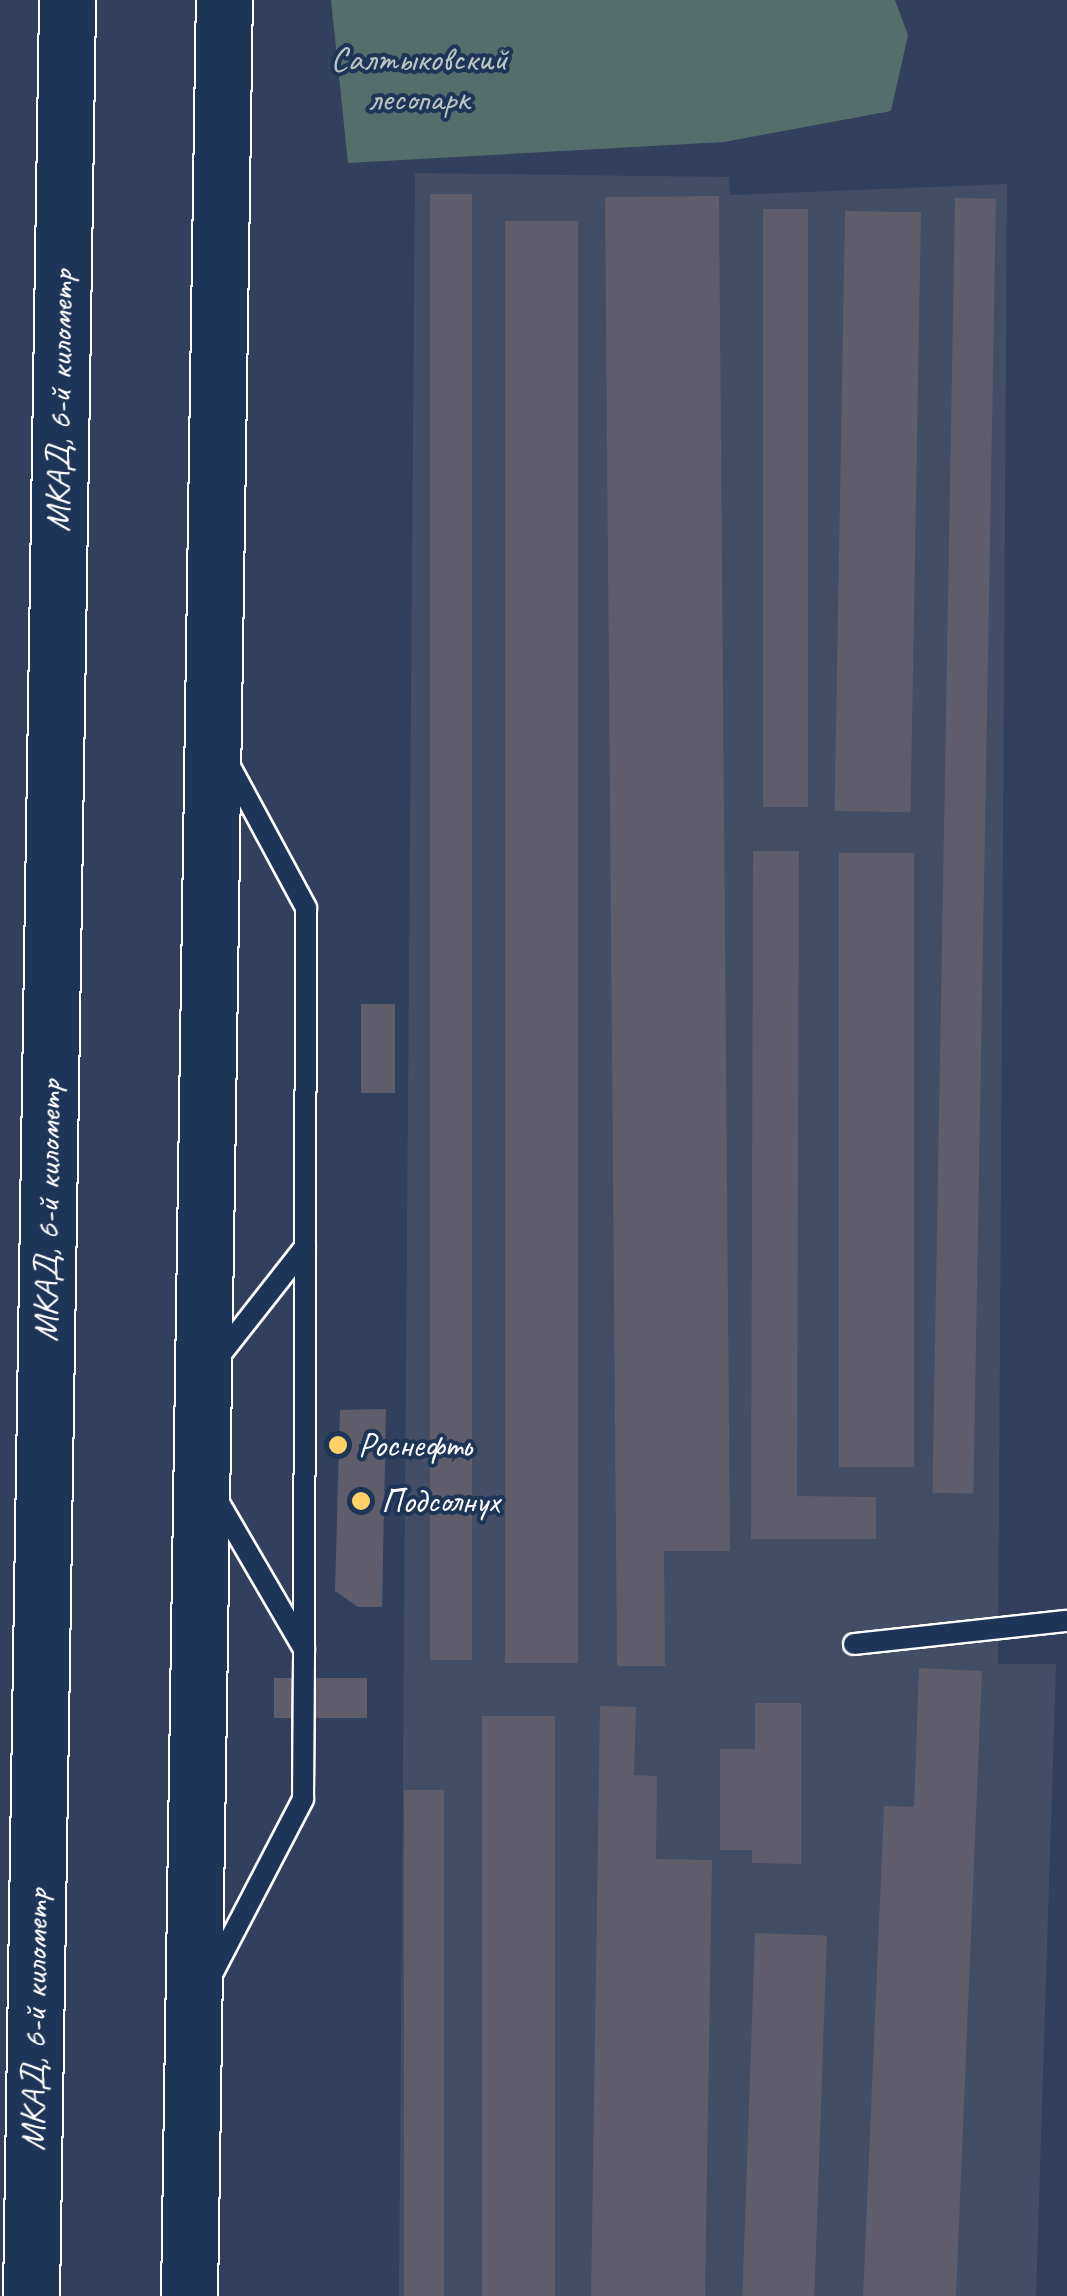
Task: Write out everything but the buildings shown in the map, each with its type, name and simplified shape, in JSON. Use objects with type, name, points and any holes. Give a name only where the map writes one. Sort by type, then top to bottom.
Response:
[{"type":"highway","name":"МКАД, 6-й километр","points":[[31,2296],[67,0]]},
{"type":"highway","points":[[189,2296],[224,0]]},
{"type":"lane","points":[[193,2010],[304,1799],[306,908],[213,735]]},
{"type":"lane","points":[[203,1376],[305,1246]]},
{"type":"lane","points":[[202,1474],[304,1649]]},
{"type":"lane","points":[[854,1644],[1067,1621]]},
{"type":"shaded area","points":[[415,173],[729,177],[730,195],[1007,184],[998,1664],[1056,1664],[1036,2296],[399,2296]]},
{"type":"green space","name":"Салтыковский лесопарк","points":[[331,0],[895,0],[908,35],[891,111],[724,142],[348,163]]},
{"type":"place","name":"Роснефть","points":[[338,1445]]},
{"type":"place","name":"Подсолнух","points":[[361,1501]]}]
